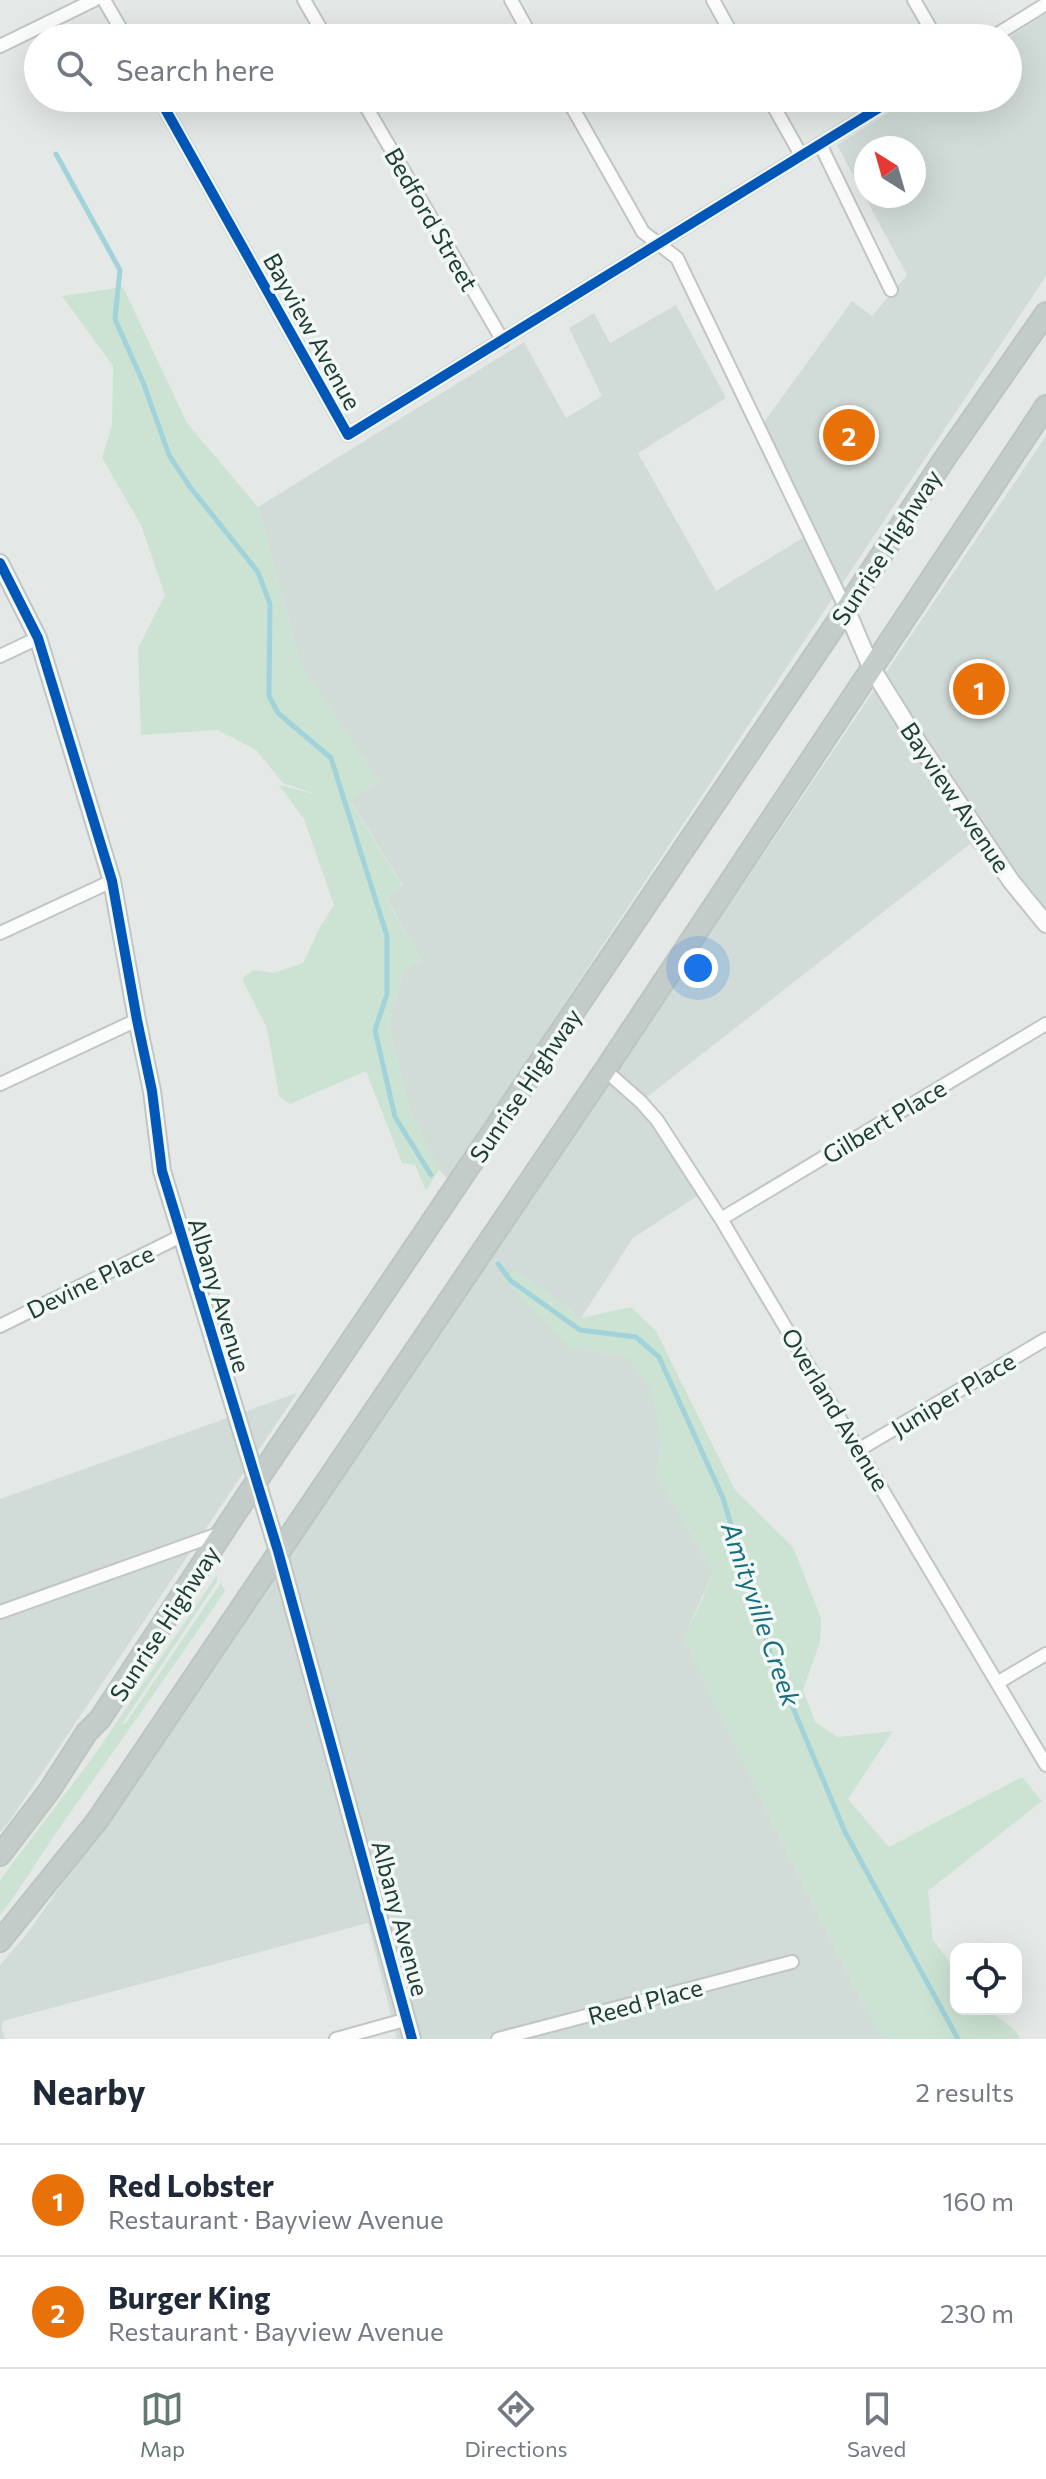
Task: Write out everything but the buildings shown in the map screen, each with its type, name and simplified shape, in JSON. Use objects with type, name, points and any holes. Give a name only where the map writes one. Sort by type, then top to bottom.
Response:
[{"type":"highway","name":"Sunrise Highway","points":[[0,1855],[49,1791],[87,1732],[100,1719],[256,1482],[945,458],[1046,313]]},
{"type":"highway","points":[[0,1941],[97,1821],[605,1070],[1046,406]]},
{"type":"street","points":[[45,24],[94,0]]},
{"type":"street","points":[[104,0],[118,24]]},
{"type":"street","points":[[304,0],[318,24]]},
{"type":"street","points":[[511,0],[524,24]]},
{"type":"street","points":[[713,0],[726,24]]},
{"type":"street","points":[[914,0],[928,24]]},
{"type":"street","points":[[1014,24],[1046,4]]},
{"type":"street","points":[[0,46],[24,34]]},
{"type":"street","name":"Bayview Avenue","points":[[167,112],[348,435],[872,112]]},
{"type":"street","name":"Bedford Street","points":[[369,112],[503,341]]},
{"type":"street","points":[[575,112],[643,232],[677,258],[846,609]]},
{"type":"street","points":[[777,112],[801,155]]},
{"type":"street","points":[[820,144],[891,290]]},
{"type":"street","name":"Albany Avenue","points":[[0,563],[38,638],[112,881],[152,1091],[162,1171],[278,1551],[412,2039]]},
{"type":"street","name":"Bayview Avenue","points":[[846,609],[871,667],[917,741],[1011,881],[1046,924]]},
{"type":"street","points":[[0,656],[38,638]]},
{"type":"street","points":[[0,933],[112,881]]},
{"type":"street","points":[[0,1084],[137,1020]]},
{"type":"street","name":"Gilbert Place","points":[[721,1219],[1046,1024]]},
{"type":"street","name":"Overland Avenue","points":[[605,1070],[657,1120],[721,1219],[1046,1765]]},
{"type":"street","name":"Devine Place","points":[[0,1326],[181,1236]]},
{"type":"street","name":"Juniper Place","points":[[860,1449],[1046,1339]]},
{"type":"street","points":[[0,1612],[224,1532]]},
{"type":"street","points":[[997,1683],[1046,1654]]},
{"type":"street","name":"Reed Place","points":[[498,2039],[792,1962]]},
{"type":"street","points":[[336,2039],[408,2019]]},
{"type":"shaded area","points":[[1046,14],[1046,276],[448,1179],[439,1170],[411,1113],[389,1024],[404,970],[421,960],[387,898],[403,886],[350,800],[378,781],[301,665],[258,507],[524,342],[566,418],[602,396],[569,328],[594,313],[610,343],[676,305],[726,398],[638,453],[716,591],[814,531],[764,422],[852,301],[872,316],[907,275],[871,208],[926,208],[926,136],[854,136],[854,177],[837,145],[890,112],[1022,112],[1022,29]]},
{"type":"shaded area","points":[[1046,436],[1046,934],[970,844],[637,1105],[699,1195],[633,1238],[581,1318],[515,1270],[567,1346],[628,1357],[653,1392],[661,1437],[657,1475],[713,1572],[684,1638],[766,1809],[884,2039],[397,2039],[368,1923],[3,2021],[5,2039],[0,2039],[0,1965],[27,1934],[197,1692]]},
{"type":"shaded area","points":[[297,1393],[11,1819],[0,1832],[0,1499]]},
{"type":"green space","points":[[123,287],[187,423],[258,507],[301,665],[378,781],[350,801],[403,887],[387,899],[421,960],[404,970],[389,1024],[411,1113],[439,1170],[426,1191],[415,1165],[402,1163],[366,1071],[290,1104],[279,1096],[267,1028],[242,979],[253,970],[274,973],[303,963],[334,905],[304,819],[279,785],[318,795],[283,783],[256,750],[218,730],[141,735],[138,648],[165,595],[141,525],[102,458],[112,425],[113,366],[62,296]]},
{"type":"green space","points":[[515,1270],[581,1318],[631,1307],[656,1331],[735,1490],[793,1547],[821,1618],[820,1642],[803,1690],[815,1722],[838,1737],[893,1731],[848,1799],[889,1847],[1022,1777],[1042,1801],[928,1891],[933,1940],[950,1962],[950,2015],[995,2015],[1014,2029],[1021,2039],[884,2039],[766,1809],[684,1638],[713,1572],[657,1475],[661,1437],[653,1392],[627,1357],[567,1346],[503,1279]]},
{"type":"green space","points":[[217,1575],[217,1582],[122,1724],[125,1724],[221,1583],[225,1591],[0,1915],[0,1880],[93,1757]]},
{"type":"waterway","name":"Amityville Creek","points":[[56,154],[120,270],[115,319],[143,382],[169,455],[190,487],[258,572],[270,604],[269,696],[278,713],[331,758],[387,936],[387,994],[375,1030],[395,1117],[431,1175]]},
{"type":"waterway","name":"Amityville Creek","points":[[498,1264],[511,1281],[580,1330],[636,1337],[659,1357],[723,1498],[770,1653],[845,1832],[958,2039]]},
{"type":"cycle path","points":[[167,112],[348,435],[872,112]]},
{"type":"cycle path","points":[[0,563],[38,638],[112,881],[152,1091],[162,1171],[278,1551],[412,2039]]},
{"type":"place","name":"Burger King","points":[[849,435]]},
{"type":"place","name":"Red Lobster","points":[[979,689]]}]
